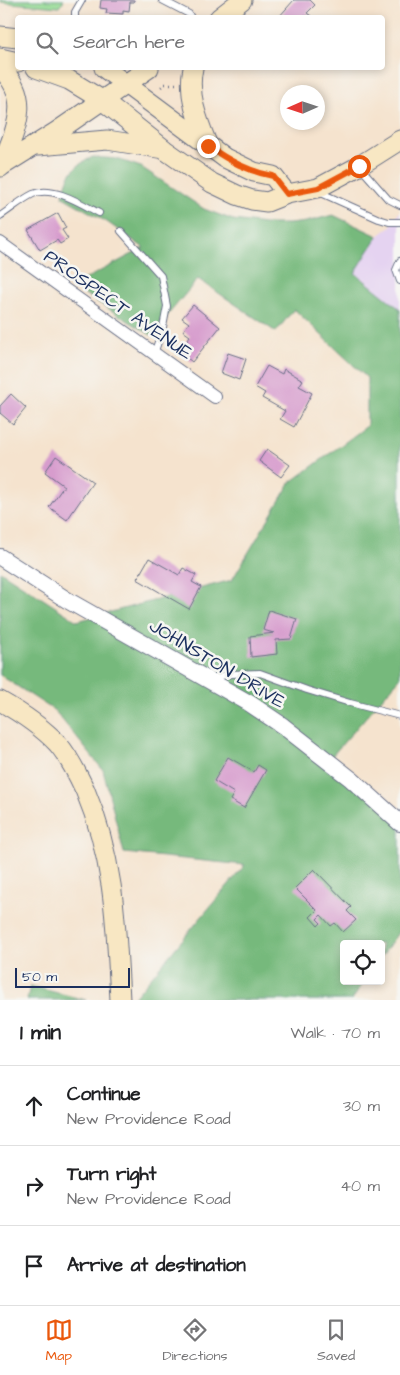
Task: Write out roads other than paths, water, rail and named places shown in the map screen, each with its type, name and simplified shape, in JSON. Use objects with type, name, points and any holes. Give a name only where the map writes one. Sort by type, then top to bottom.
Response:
[{"type":"main road","points":[[223,15],[242,0]]},
{"type":"main road","points":[[0,36],[15,38]]},
{"type":"main road","points":[[0,58],[15,61]]},
{"type":"main road","points":[[0,68],[17,92],[19,100],[18,122],[1,167]]},
{"type":"main road","points":[[42,70],[69,80],[102,100],[165,150],[212,183],[237,195],[267,202],[287,194],[313,190],[328,184],[400,140]]},
{"type":"main road","points":[[107,70],[208,146],[241,167],[273,176],[287,194]]},
{"type":"main road","points":[[193,70],[191,80],[193,98],[198,120],[208,146]]},
{"type":"main road","points":[[1,167],[126,83],[154,74]]},
{"type":"main road","points":[[34,146],[107,140],[165,150]]},
{"type":"main road","points":[[0,701],[32,720],[59,745],[78,776],[96,817],[110,869],[116,911],[120,1000]]},
{"type":"street","name":"PROSPECT AVENUE","points":[[0,243],[215,397]]},
{"type":"street","name":"JOHNSTON DRIVE","points":[[0,557],[67,600],[249,703],[283,726],[351,779],[400,823]]},
{"type":"lane","points":[[76,15],[82,0]]},
{"type":"lane","points":[[162,0],[190,15]]},
{"type":"lane","points":[[359,166],[388,199],[400,205]]},
{"type":"lane","points":[[313,190],[379,219],[389,222],[400,222]]},
{"type":"lane","points":[[0,216],[34,193],[43,192],[68,196],[98,213]]},
{"type":"lane","points":[[122,231],[160,276],[167,306],[163,327],[154,354]]},
{"type":"lane","points":[[400,261],[396,270],[400,281]]},
{"type":"lane","points":[[206,679],[231,674],[260,673],[316,693],[400,716]]}]
